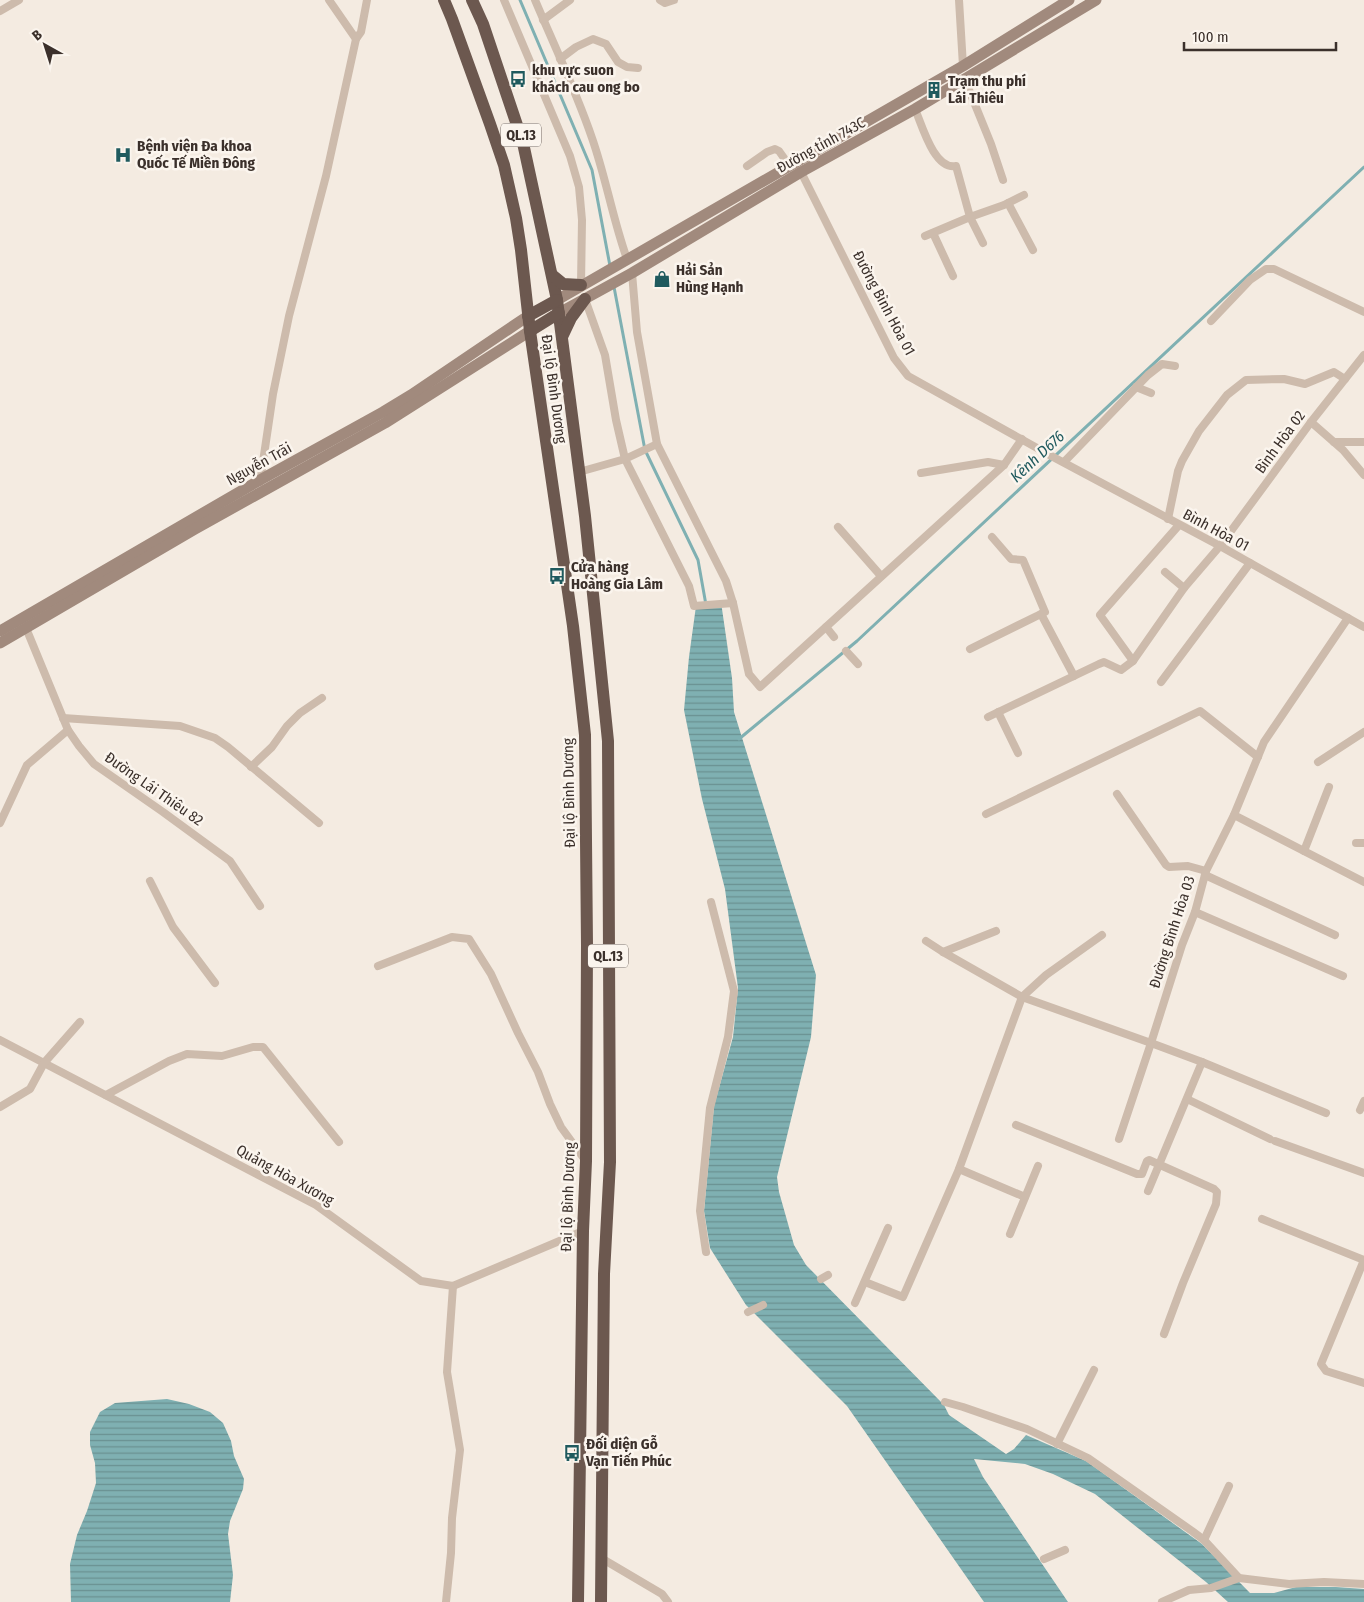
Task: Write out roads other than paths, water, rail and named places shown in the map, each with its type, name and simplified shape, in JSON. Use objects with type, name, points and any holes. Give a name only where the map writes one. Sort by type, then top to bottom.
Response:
[{"type":"highway","name":"Đại lộ Bình Dương","points":[[444,0],[478,88],[504,165],[521,250],[530,331],[573,626],[585,735],[587,945],[586,1161],[583,1231],[578,1596]]},
{"type":"highway","name":"Đại lộ Bình Dương","points":[[472,0],[483,24],[523,143],[557,300],[579,472],[608,740],[610,1162],[604,1274],[601,1602]]},
{"type":"highway","points":[[552,275],[563,284],[581,285]]},
{"type":"highway","points":[[562,337],[571,318],[585,299]]},
{"type":"highway","points":[[528,316],[557,300]]},
{"type":"highway","points":[[530,331],[559,313]]},
{"type":"highway","points":[[586,1161],[610,1162]]},
{"type":"highway","points":[[578,1596],[601,1588]]},
{"type":"main road","name":"Đường tỉnh 743C","points":[[557,300],[963,66],[1069,0]]},
{"type":"main road","name":"Đường tỉnh 743C","points":[[559,313],[632,273],[801,172],[965,80],[1096,0]]},
{"type":"main road","points":[[792,163],[801,172]]},
{"type":"main road","name":"Nguyễn Trãi","points":[[0,643],[26,628],[93,582],[260,480],[411,395],[528,316]]},
{"type":"main road","name":"Nguyễn Trãi","points":[[0,631],[258,494],[386,423],[530,331]]},
{"type":"street","points":[[0,11],[20,0]]},
{"type":"street","points":[[329,0],[356,39]]},
{"type":"street","points":[[258,494],[272,394],[289,316],[326,176],[356,39],[361,32],[367,0]]},
{"type":"street","points":[[504,0],[570,156],[578,187],[582,220],[581,285]]},
{"type":"street","points":[[534,0],[592,138],[610,199],[618,236],[627,259]]},
{"type":"street","points":[[543,20],[570,0]]},
{"type":"street","points":[[660,0],[666,3],[674,0]]},
{"type":"street","points":[[959,0],[963,66]]},
{"type":"street","points":[[560,59],[576,47],[592,39],[606,44],[618,62],[627,67],[638,68]]},
{"type":"street","points":[[965,80],[991,144],[1003,180]]},
{"type":"street","points":[[915,109],[930,146],[939,160],[948,166],[956,166],[970,217],[983,243]]},
{"type":"street","points":[[746,166],[775,149],[792,163]]},
{"type":"street","name":"Đường Bình Hòa 01","points":[[801,172],[894,358],[908,376],[1055,458]]},
{"type":"street","points":[[953,276],[929,235],[1024,195]]},
{"type":"street","points":[[1008,203],[1033,250]]},
{"type":"street","points":[[1210,322],[1250,280],[1266,269],[1274,269],[1364,312]]},
{"type":"street","points":[[632,273],[637,332],[658,444],[718,562],[733,603],[749,674],[760,687],[1004,465],[1022,439]]},
{"type":"street","points":[[585,299],[605,355],[625,459],[689,586],[694,606],[733,603]]},
{"type":"street","name":"Bình Hòa 02","points":[[1133,660],[1184,588],[1220,546],[1364,355]]},
{"type":"street","points":[[1064,462],[1136,387],[1162,364],[1175,366]]},
{"type":"street","points":[[1168,520],[1178,471],[1182,461],[1199,431],[1227,394],[1246,380],[1284,379],[1305,384],[1334,372],[1345,378]]},
{"type":"street","points":[[1136,387],[1151,393]]},
{"type":"street","points":[[1312,422],[1360,466],[1364,475]]},
{"type":"street","points":[[1334,442],[1364,442]]},
{"type":"street","points":[[579,472],[625,459],[658,444]]},
{"type":"street","name":"Bình Hòa 01","points":[[1055,458],[1168,520],[1220,546],[1364,628]]},
{"type":"street","points":[[921,473],[988,462],[1004,465]]},
{"type":"street","points":[[988,717],[1104,662],[1121,670],[1133,660],[1100,615],[1179,525]]},
{"type":"street","points":[[838,527],[881,576]]},
{"type":"street","points":[[970,649],[1045,612],[1023,560],[1010,558],[992,538]]},
{"type":"street","points":[[1162,682],[1250,563]]},
{"type":"street","points":[[1165,572],[1184,588]]},
{"type":"street","points":[[1040,614],[1074,676]]},
{"type":"street","name":"Đường Bình Hòa 03","points":[[1119,1139],[1182,945],[1195,912],[1205,873],[1234,815],[1264,742],[1348,618]]},
{"type":"street","points":[[826,627],[834,637]]},
{"type":"street","name":"Đường Lái Thiêu 82","points":[[26,628],[68,730],[94,764],[230,862],[260,906]]},
{"type":"street","points":[[846,651],[858,664]]},
{"type":"street","points":[[251,767],[272,747],[287,726],[300,713],[322,698]]},
{"type":"street","points":[[986,814],[1200,711],[1258,757]]},
{"type":"street","points":[[998,712],[1018,753]]},
{"type":"street","points":[[63,718],[141,722],[180,726],[199,731],[215,738],[228,747],[319,822]]},
{"type":"street","points":[[0,823],[27,764],[68,730]]},
{"type":"street","points":[[1318,762],[1364,732]]},
{"type":"street","points":[[1304,851],[1329,787]]},
{"type":"street","points":[[1117,794],[1169,867],[1188,866],[1335,935]]},
{"type":"street","points":[[1234,815],[1364,882]]},
{"type":"street","points":[[150,881],[173,927],[215,984]]},
{"type":"street","points":[[706,1252],[700,1211],[710,1108],[728,1037],[734,991],[711,902]]},
{"type":"street","points":[[1195,912],[1343,976]]},
{"type":"street","points":[[943,952],[996,931]]},
{"type":"street","points":[[865,1282],[904,1297],[959,1169],[1022,997],[1046,974],[1102,935]]},
{"type":"street","points":[[378,966],[452,936],[469,939],[491,974],[538,1072],[561,1127],[586,1161]]},
{"type":"street","points":[[926,941],[1022,997],[1202,1062],[1326,1113]]},
{"type":"street","points":[[0,1106],[30,1089],[44,1063],[80,1022]]},
{"type":"street","name":"Quảng Hòa Xương","points":[[0,1040],[316,1205],[420,1281],[453,1286]]},
{"type":"street","points":[[106,1095],[169,1061],[187,1054],[222,1056],[253,1047],[263,1047],[339,1142]]},
{"type":"street","points":[[1148,1191],[1202,1062]]},
{"type":"street","points":[[1187,1099],[1273,1140],[1364,1173]]},
{"type":"street","points":[[1360,1110],[1364,1101]]},
{"type":"street","points":[[1016,1125],[1137,1174],[1142,1174],[1148,1160],[1214,1189],[1217,1196],[1216,1204],[1182,1283],[1164,1334]]},
{"type":"street","points":[[1010,1234],[1038,1166]]},
{"type":"street","points":[[959,1169],[1025,1197]]},
{"type":"street","points":[[1262,1219],[1364,1260],[1321,1364],[1326,1371],[1364,1383]]},
{"type":"street","points":[[855,1303],[888,1228]]},
{"type":"street","points":[[446,1602],[452,1518],[460,1450],[447,1372],[453,1286],[583,1231]]},
{"type":"street","points":[[748,1312],[763,1305]]},
{"type":"street","points":[[1057,1444],[1094,1370]]},
{"type":"street","points":[[945,1402],[1027,1430],[1088,1458],[1204,1540],[1239,1578]]},
{"type":"street","points":[[1204,1540],[1229,1486]]},
{"type":"street","points":[[1044,1559],[1065,1550]]},
{"type":"street","points":[[601,1558],[662,1594],[668,1602]]},
{"type":"street","points":[[1162,1602],[1189,1590],[1211,1588],[1239,1578],[1288,1584],[1324,1582],[1364,1584]]},
{"type":"water","points":[[721,602],[732,678],[734,712],[816,975],[811,1037],[777,1177],[779,1192],[794,1245],[806,1265],[944,1405],[949,1415],[1006,1454],[1014,1449],[1026,1435],[1086,1461],[1202,1544],[1250,1593],[1274,1593],[1296,1587],[1364,1589],[1364,1602],[1228,1602],[1206,1582],[1095,1494],[1053,1474],[1025,1464],[974,1459],[983,1477],[1068,1602],[984,1602],[847,1406],[746,1305],[710,1248],[704,1211],[714,1106],[733,1037],[738,988],[725,889],[702,799],[684,710],[696,606]]},
{"type":"water","points":[[167,1399],[189,1404],[210,1412],[223,1423],[244,1479],[243,1489],[230,1521],[228,1534],[233,1575],[230,1602],[71,1602],[70,1564],[77,1535],[96,1483],[95,1463],[90,1445],[90,1432],[100,1412],[115,1403]]},
{"type":"waterway","points":[[520,0],[592,170],[610,266]]},
{"type":"waterway","name":"Kênh D676","points":[[739,739],[857,641],[1364,167]]},
{"type":"waterway","points":[[614,287],[645,450],[698,560],[706,605]]},
{"type":"place","name":"khu vực suon khách cau ong bo","points":[[518,79]]},
{"type":"place","name":"Trạm thu phí Lái Thiêu","points":[[934,90]]},
{"type":"place","name":"Bệnh viện Đa khoa Quốc Tế Miền Đông","points":[[123,155]]},
{"type":"place","name":"Hải Sản Hùng Hạnh","points":[[662,279]]},
{"type":"place","name":"Cửa hàng Hoàng Gia Lâm","points":[[557,576]]},
{"type":"place","name":"Đối diện Gỗ Vạn Tiến Phúc","points":[[572,1453]]}]
